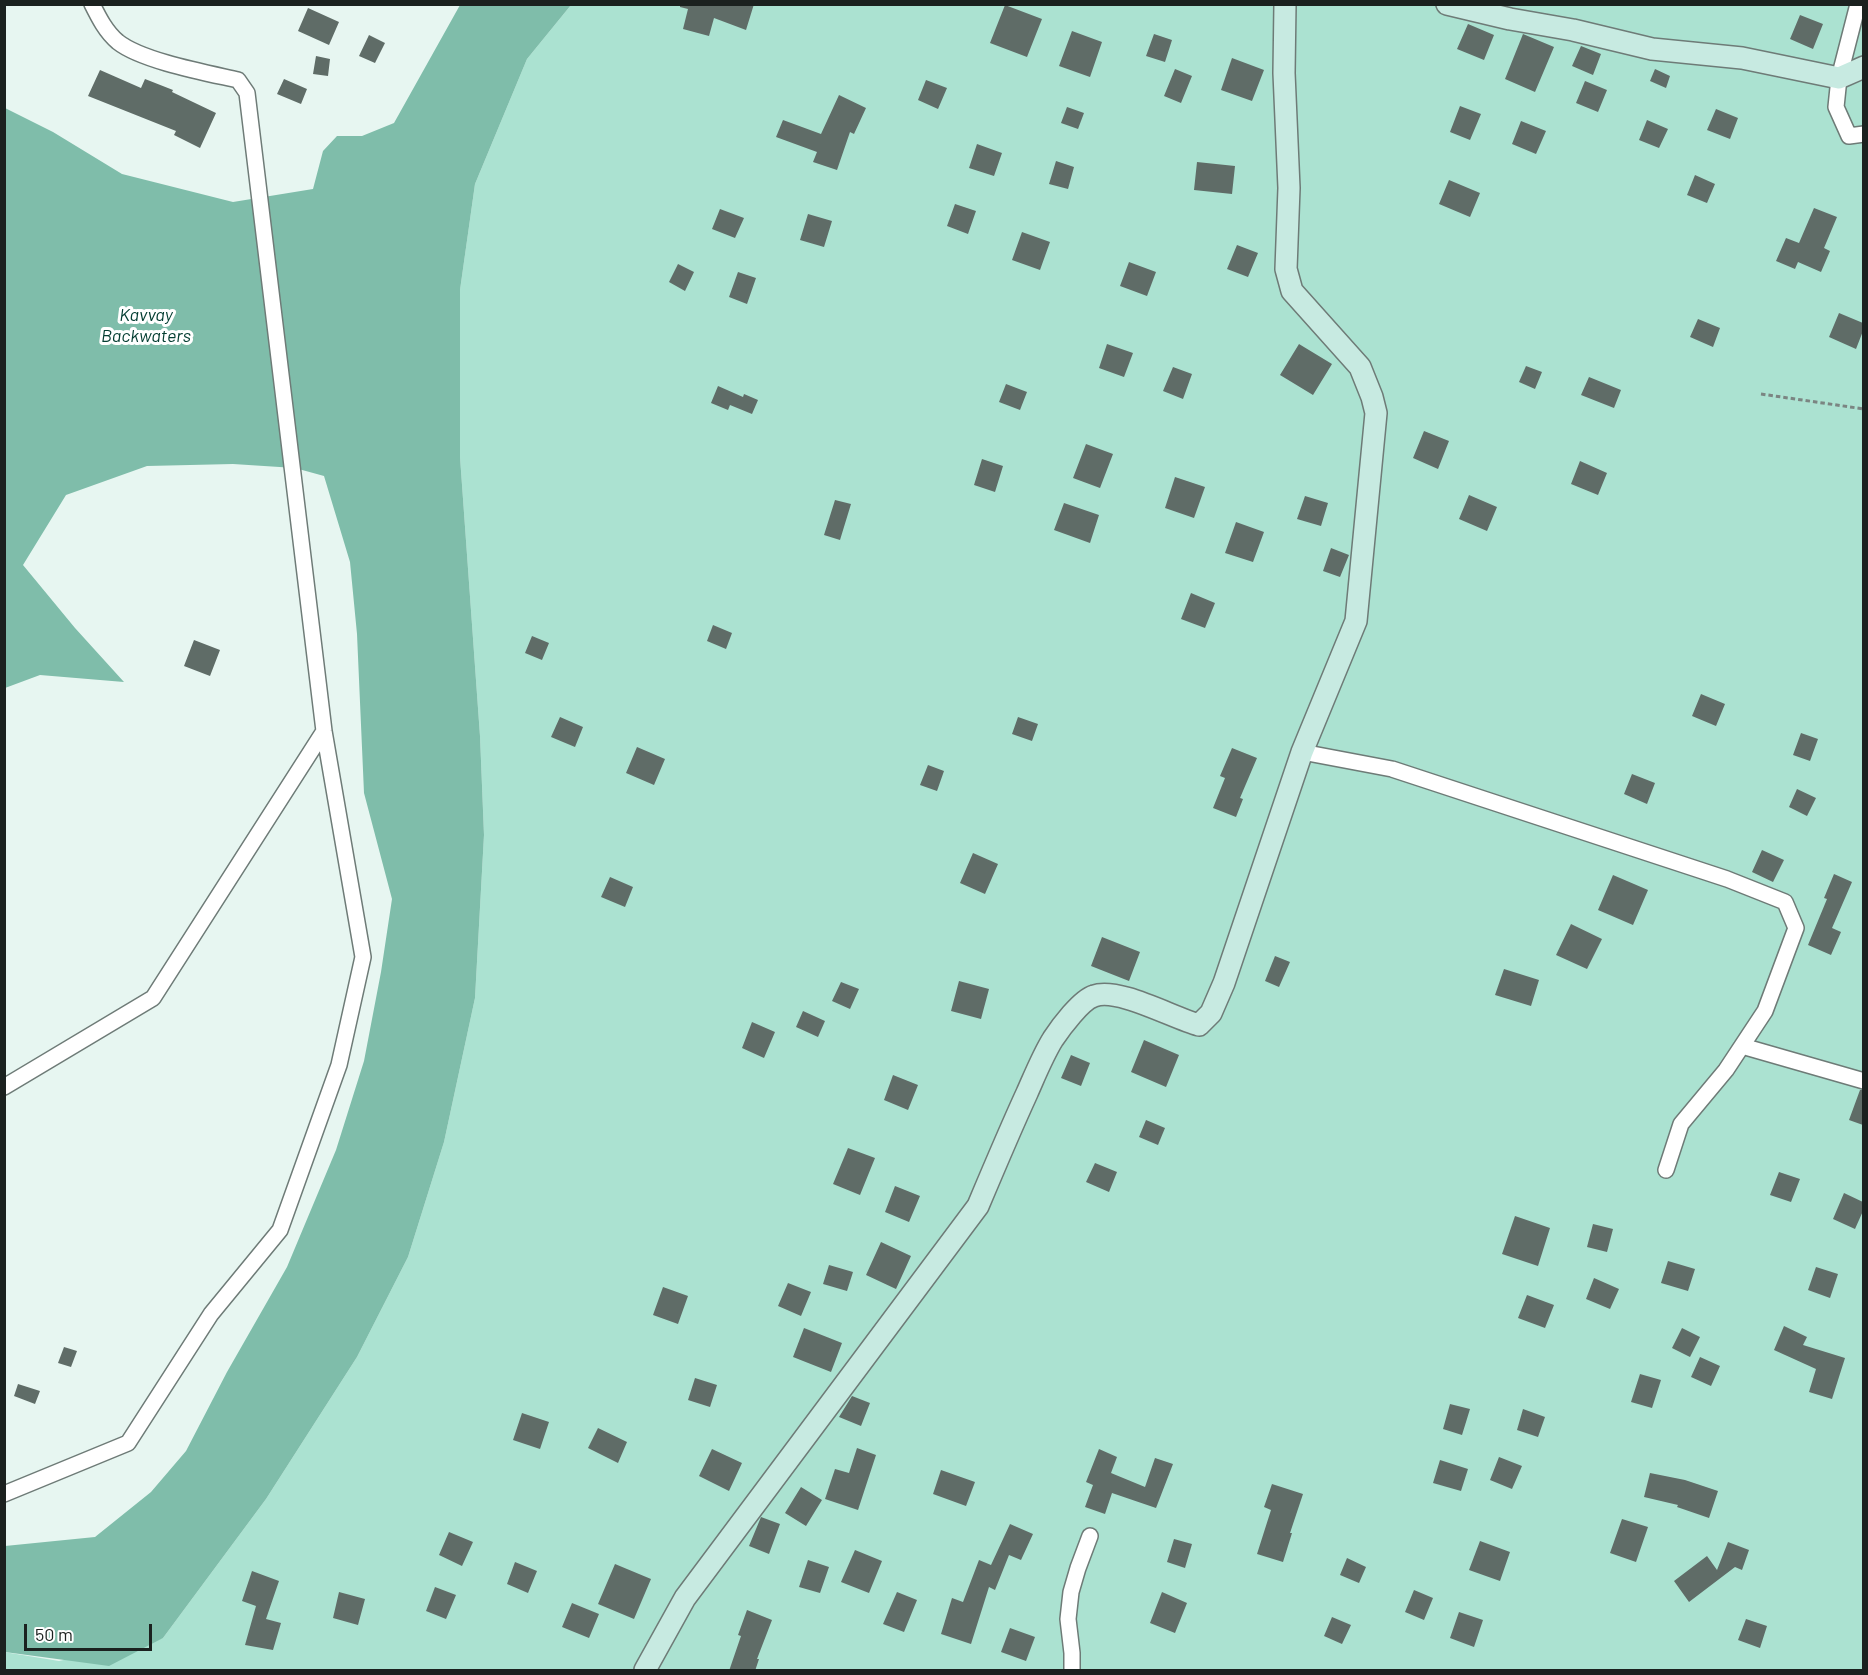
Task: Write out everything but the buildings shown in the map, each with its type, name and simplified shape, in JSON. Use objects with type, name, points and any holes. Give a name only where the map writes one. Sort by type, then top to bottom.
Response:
[{"type":"street","points":[[4,1494],[128,1443],[211,1314],[280,1230],[339,1065],[363,957],[324,731],[247,93],[238,80],[204,73],[139,54],[119,43],[104,28],[92,4]]},
{"type":"street","points":[[645,1671],[685,1598],[978,1206],[1053,1040],[1082,1004],[1094,996],[1113,995],[1199,1025],[1211,1013],[1224,983],[1302,752],[1356,621],[1376,413],[1360,367],[1292,291],[1286,269],[1288,188],[1284,73],[1285,4]]},
{"type":"street","points":[[1447,4],[1652,49],[1742,58],[1839,78],[1863,67]]},
{"type":"street","points":[[1857,4],[1839,78],[1836,107],[1849,136],[1863,135]]},
{"type":"street","points":[[4,1087],[153,998],[324,731]]},
{"type":"street","points":[[1302,752],[1392,769],[1727,879],[1785,902],[1796,928],[1765,1011],[1726,1070],[1681,1124],[1666,1170]]},
{"type":"street","points":[[1742,1046],[1863,1081]]},
{"type":"street","points":[[1072,1671],[1068,1619],[1071,1592],[1090,1536]]},
{"type":"path","points":[[1761,394],[1863,409]]},
{"type":"shaded area","points":[[571,5],[1863,5],[1863,1670],[5,1670],[4,1652],[59,1661],[163,1638],[266,1499],[357,1357],[408,1257],[444,1142],[475,998],[484,835],[480,736],[460,457],[460,290],[475,184],[527,59]]},
{"type":"water","name":"Kavvay Backwaters","points":[[460,5],[571,5],[527,59],[475,184],[460,290],[460,457],[480,736],[484,835],[475,998],[444,1142],[408,1257],[357,1357],[266,1499],[163,1638],[109,1666],[5,1652],[5,1546],[95,1537],[151,1492],[186,1451],[227,1372],[287,1267],[336,1150],[364,1061],[392,899],[364,793],[357,634],[350,562],[324,476],[295,468],[233,464],[147,466],[66,495],[23,565],[75,628],[124,682],[40,675],[5,688],[5,108],[53,132],[122,174],[233,202],[313,189],[323,151],[337,136],[362,136],[394,123]]}]
